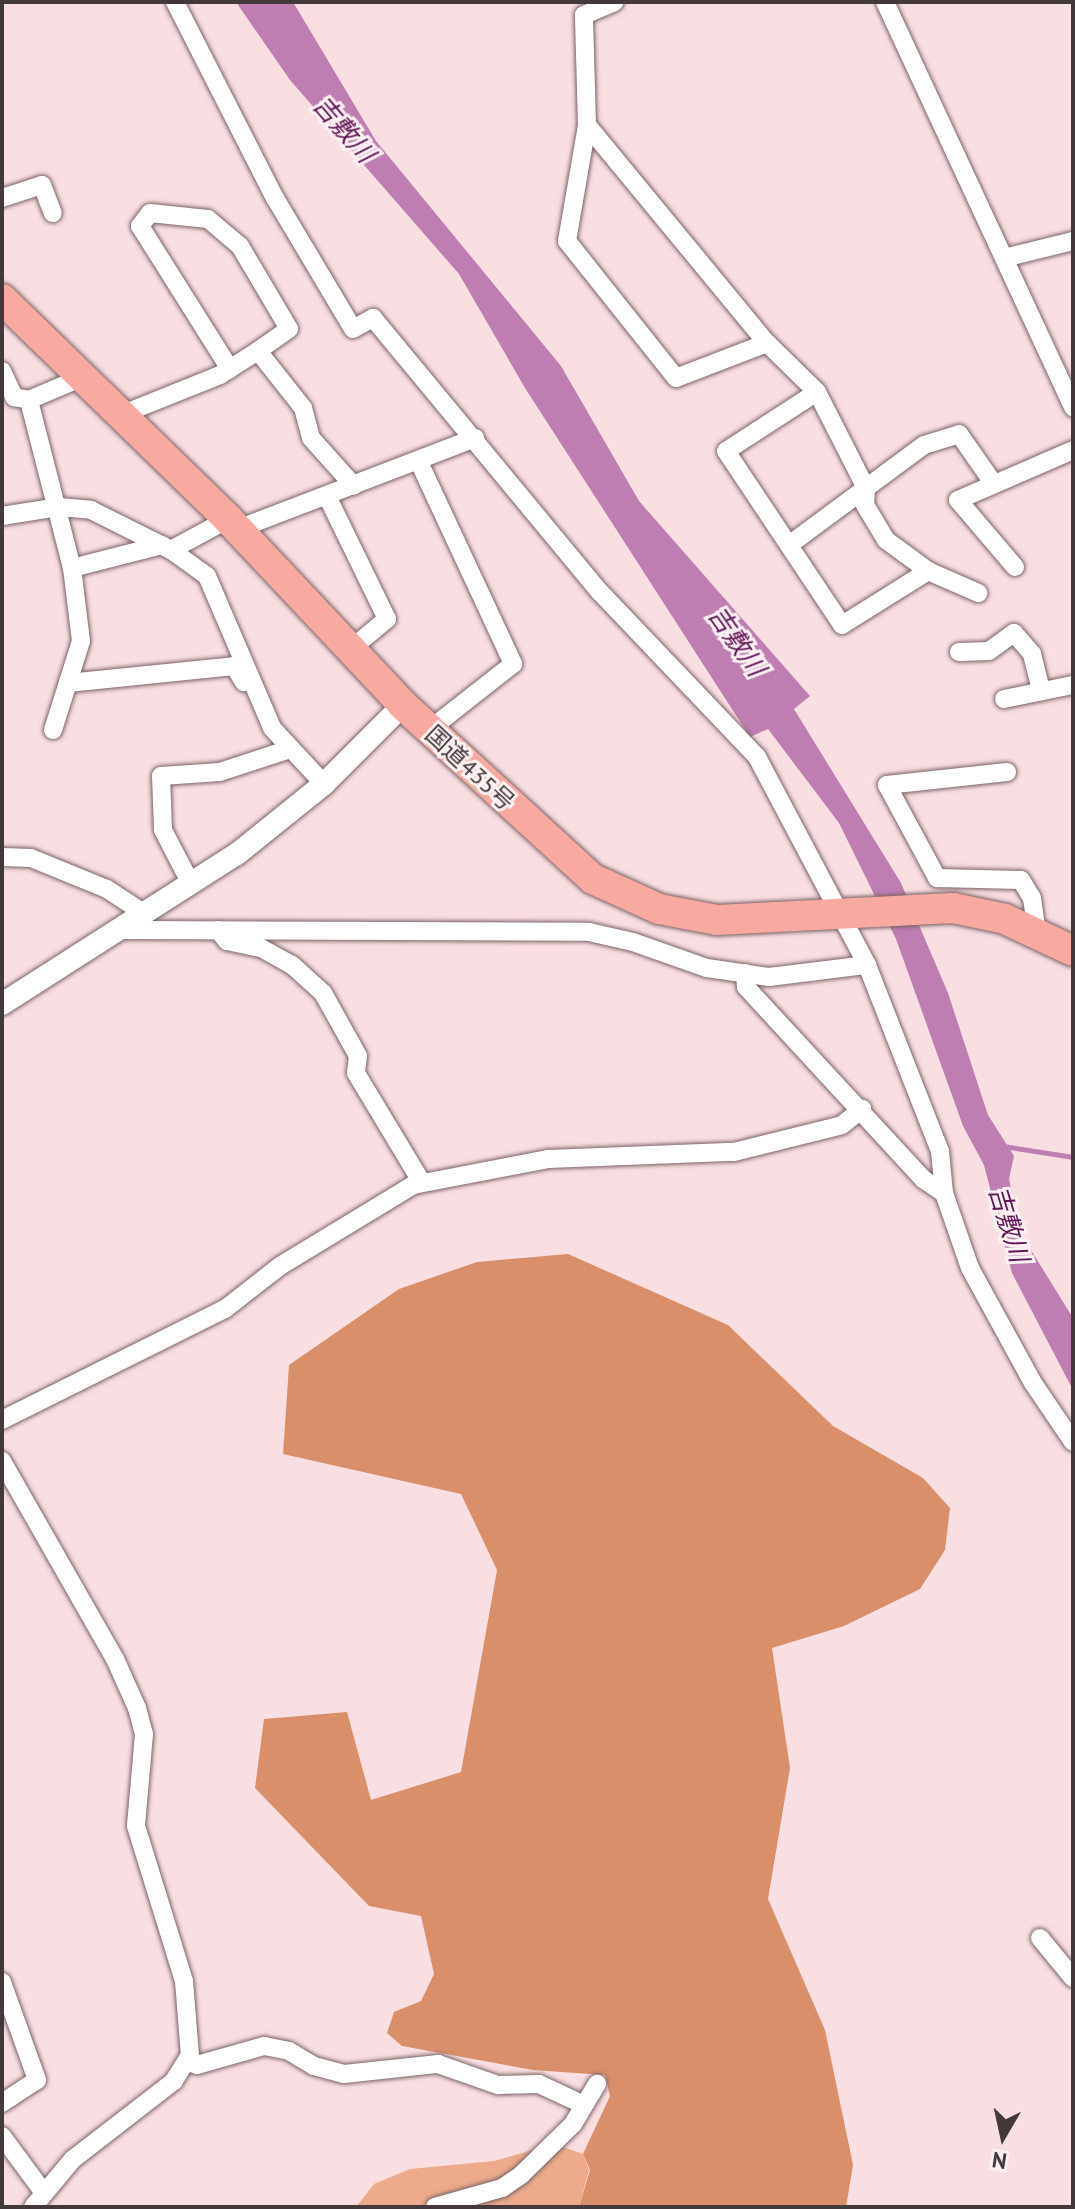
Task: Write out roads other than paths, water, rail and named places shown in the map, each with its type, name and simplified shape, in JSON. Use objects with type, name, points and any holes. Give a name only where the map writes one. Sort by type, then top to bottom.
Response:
[{"type":"highway","name":"国道435号","points":[[2,299],[85,376],[233,524],[403,705],[560,854],[621,895],[659,909],[717,920],[778,921],[846,912],[953,908],[1037,932],[1073,951]]},
{"type":"street","points":[[175,2],[275,198],[353,329],[373,318],[600,592],[757,757],[846,912],[940,1151],[944,1193],[976,1280],[1033,1383],[1073,1442]]},
{"type":"street","points":[[614,2],[584,15],[587,125],[567,241],[676,378],[767,343]]},
{"type":"street","points":[[885,2],[1008,257],[1073,407]]},
{"type":"street","points":[[587,125],[767,343],[817,392],[866,488],[865,505],[886,540],[928,571],[978,593]]},
{"type":"street","points":[[2,198],[42,185],[53,213]]},
{"type":"street","points":[[123,414],[230,369],[289,329],[240,246],[208,219],[150,213],[140,226],[230,369]]},
{"type":"street","points":[[1008,257],[1073,241]]},
{"type":"street","points":[[258,351],[303,408],[311,438],[354,486]]},
{"type":"street","points":[[2,371],[14,397],[29,400],[85,376]]},
{"type":"street","points":[[817,392],[726,451],[842,625],[928,571]]},
{"type":"street","points":[[29,400],[59,507],[72,568],[81,641],[53,730]]},
{"type":"street","points":[[789,545],[924,445],[959,434],[994,484]]},
{"type":"street","points":[[72,568],[166,547],[327,496],[475,438]]},
{"type":"street","points":[[1015,567],[958,500],[1073,450]]},
{"type":"street","points":[[419,462],[513,664],[429,730]]},
{"type":"street","points":[[327,496],[387,619],[351,649]]},
{"type":"street","points":[[2,516],[59,507],[91,510],[166,547],[207,576],[272,728],[324,784]]},
{"type":"street","points":[[959,652],[989,651],[1014,633],[1032,654],[1041,691]]},
{"type":"street","points":[[68,683],[235,667]]},
{"type":"street","points":[[1004,699],[1073,685]]},
{"type":"street","points":[[2,1004],[191,884],[324,784],[403,705]]},
{"type":"street","points":[[191,884],[163,830],[161,776],[220,772],[290,749]]},
{"type":"street","points":[[1007,772],[887,785],[937,878],[1021,880],[1032,898],[1037,932]]},
{"type":"street","points":[[2,857],[31,858],[107,889],[145,914]]},
{"type":"street","points":[[122,930],[589,932],[633,942],[707,968],[769,977],[867,965]]},
{"type":"street","points":[[218,930],[227,941],[261,948],[292,965],[323,993],[358,1056],[356,1073],[422,1183]]},
{"type":"street","points":[[745,973],[746,987],[862,1109],[923,1179],[944,1193]]},
{"type":"street","points":[[2,1420],[225,1309],[280,1266],[422,1183],[548,1159],[734,1152],[842,1125],[862,1109]]},
{"type":"street","points":[[2,1461],[115,1659],[137,1708],[144,1734],[136,1826],[184,1981],[188,2062],[174,2081],[73,2159],[38,2200],[2,2136]]},
{"type":"street","points":[[1040,1938],[1048,1959],[1073,1978]]},
{"type":"street","points":[[2,1982],[37,2080],[2,2103]]},
{"type":"street","points":[[188,2062],[197,2065],[264,2046],[289,2051],[314,2066],[344,2074],[438,2064],[498,2085],[539,2084],[582,2104]]},
{"type":"street","points":[[435,2207],[502,2188],[561,2137],[597,2084]]},
{"type":"water","name":"吉敷川","points":[[236,2],[293,2],[376,141],[561,366],[639,501],[810,696],[794,709],[901,883],[948,993],[988,1115],[1014,1156],[1009,1179],[1021,1234],[1073,1318],[1073,1390],[1012,1273],[984,1165],[963,1126],[896,939],[839,823],[768,729],[750,737],[525,388],[459,274],[290,80]]},
{"type":"waterway","points":[[1003,1146],[1073,1157]]}]
